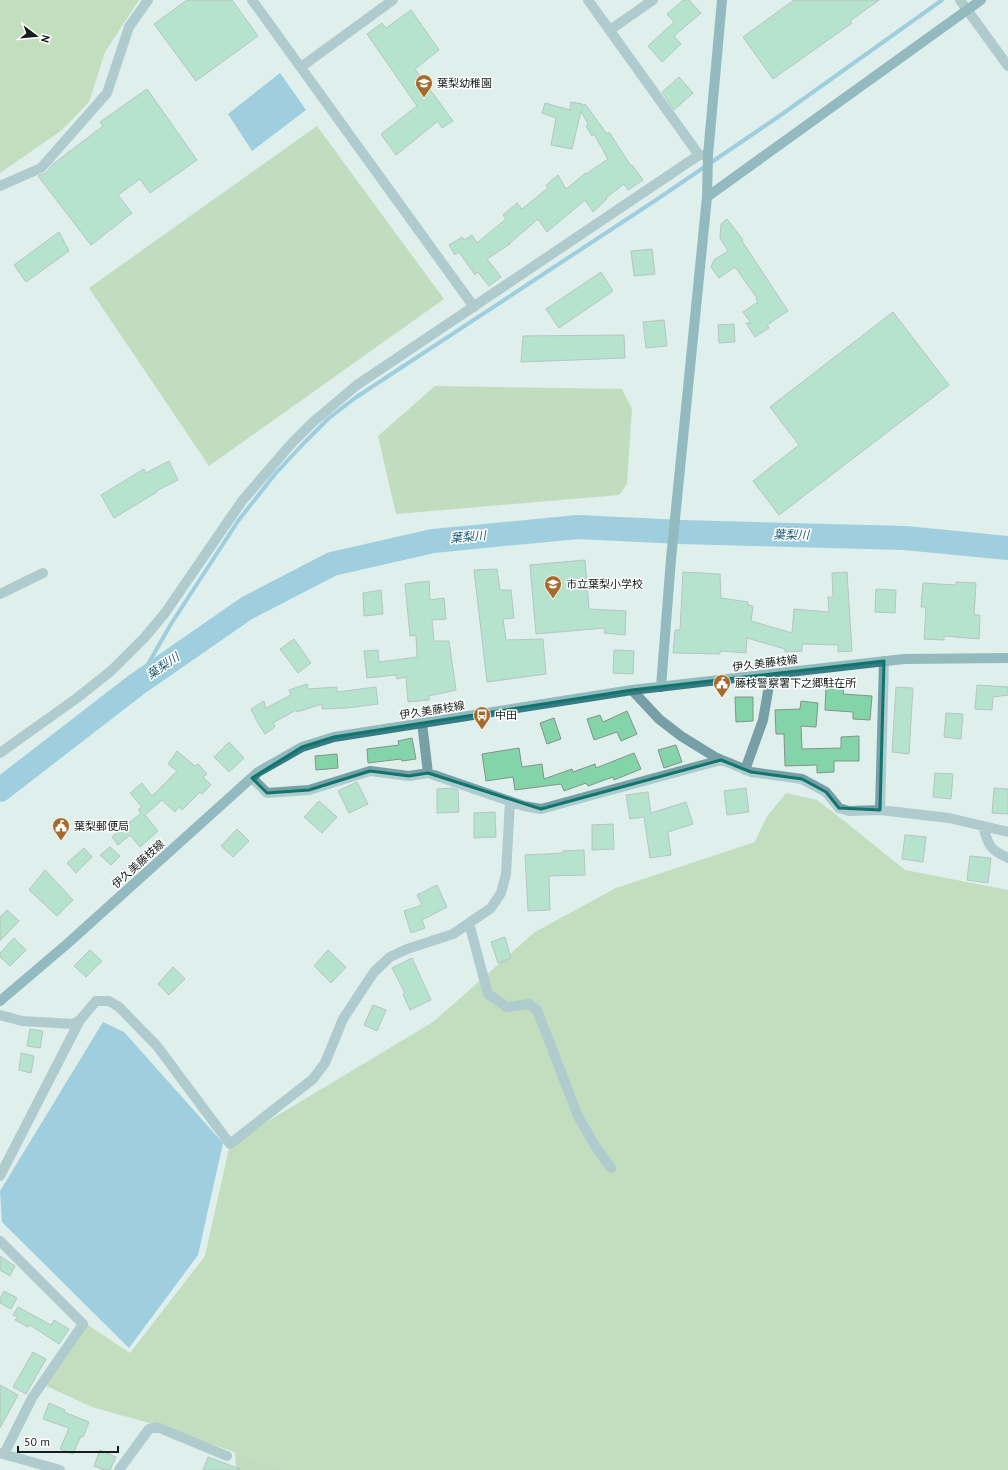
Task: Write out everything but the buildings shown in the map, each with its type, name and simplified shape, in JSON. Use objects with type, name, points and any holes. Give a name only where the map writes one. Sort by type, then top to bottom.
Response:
[{"type":"main road","points":[[661,687],[676,502],[707,197],[703,155],[722,0]]},
{"type":"main road","points":[[707,197],[981,0]]},
{"type":"main road","name":"伊久美藤枝線","points":[[0,1001],[67,944],[258,772],[302,747],[334,737],[632,690],[904,659],[1008,658]]},
{"type":"street","points":[[0,186],[41,168],[107,93],[129,27],[148,0]]},
{"type":"street","points":[[252,0],[474,307]]},
{"type":"street","points":[[301,67],[393,0]]},
{"type":"street","points":[[0,753],[77,698],[111,671],[145,637],[165,613],[242,501],[312,422],[357,385],[703,155],[588,0]]},
{"type":"street","points":[[610,30],[653,0]]},
{"type":"street","points":[[960,0],[1008,66]]},
{"type":"street","points":[[0,594],[43,573]]},
{"type":"street","points":[[880,810],[884,662]]},
{"type":"street","points":[[745,770],[763,720],[771,674]]},
{"type":"street","points":[[632,690],[659,719],[681,736],[721,760],[751,772],[802,779],[826,792],[839,808],[849,810],[880,810],[949,818],[1008,832]]},
{"type":"street","points":[[422,723],[428,773]]},
{"type":"street","points":[[252,778],[267,793],[309,790],[370,771],[409,776],[428,773],[524,806],[541,809],[721,760]]},
{"type":"street","points":[[0,1176],[80,1020],[96,1001],[109,1001],[119,1007],[157,1046],[230,1144],[313,1079],[324,1064],[343,1019],[374,972],[390,957],[406,949],[454,934],[491,908],[501,893],[506,874],[510,801]]},
{"type":"street","points":[[984,826],[988,844],[1001,855],[1008,858]]},
{"type":"street","points":[[469,923],[488,994],[507,1007],[529,1004],[537,1010],[578,1116],[594,1144],[611,1168]]},
{"type":"street","points":[[0,1015],[22,1020],[73,1024],[80,1020]]},
{"type":"street","points":[[0,1241],[83,1324],[32,1398],[2,1454],[60,1470]]},
{"type":"street","points":[[119,1470],[149,1429],[157,1427],[227,1456]]},
{"type":"highlighted area","points":[[884,661],[880,810],[839,808],[826,792],[802,779],[751,772],[721,760],[541,809],[428,773],[409,776],[370,771],[309,790],[267,793],[252,778],[302,747],[334,737],[632,690]]},
{"type":"green space","points":[[0,0],[139,0],[105,52],[89,102],[62,130],[0,173]]},
{"type":"green space","points":[[317,126],[444,299],[209,466],[89,288]]},
{"type":"green space","points":[[435,386],[622,389],[632,409],[627,484],[619,495],[396,514],[378,436]]},
{"type":"green space","points":[[786,793],[817,800],[905,870],[1008,890],[1008,1470],[286,1470],[156,1425],[92,1407],[42,1384],[88,1325],[130,1353],[205,1256],[230,1144],[433,1022],[535,932],[616,888],[755,842],[766,818]]},
{"type":"green space","points":[[235,1452],[286,1470],[236,1470]]},
{"type":"water","points":[[280,73],[306,110],[252,151],[228,114]]},
{"type":"water","points":[[103,1022],[124,1032],[223,1143],[198,1255],[129,1348],[2,1222],[0,1191]]},
{"type":"waterway","points":[[136,685],[171,624],[238,521],[275,474],[329,418],[355,398],[656,200],[778,117],[942,0]]},
{"type":"waterway","name":"葉梨川","points":[[0,790],[136,685],[247,608],[332,564],[433,541],[578,527],[681,532],[905,538],[1008,548]]},
{"type":"place","name":"葉梨幼稚園","points":[[424,98]]},
{"type":"place","name":"市立葉梨小学校","points":[[553,599]]},
{"type":"place","name":"藤枝警察署下之郷駐在所","points":[[722,698]]},
{"type":"place","name":"中田","points":[[482,730]]},
{"type":"place","name":"葉梨郵便局","points":[[61,841]]}]
